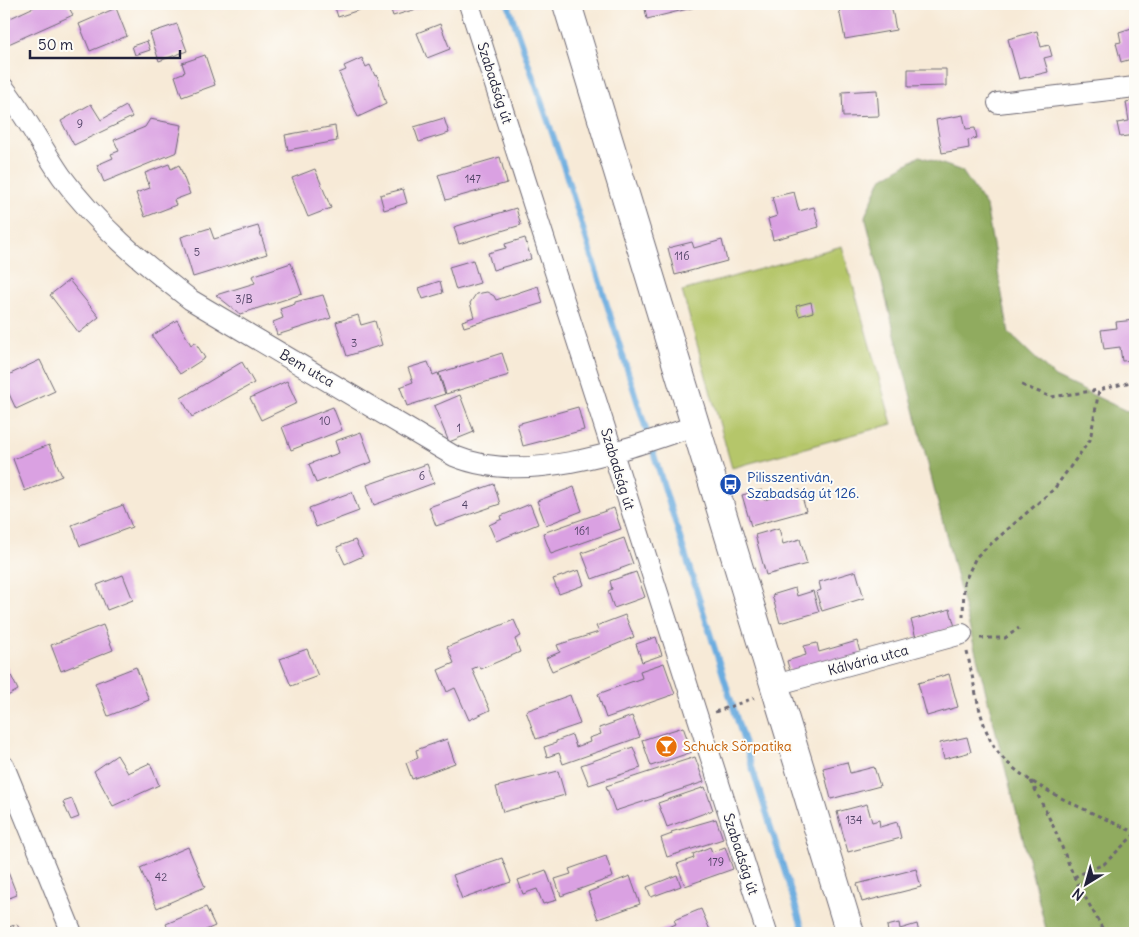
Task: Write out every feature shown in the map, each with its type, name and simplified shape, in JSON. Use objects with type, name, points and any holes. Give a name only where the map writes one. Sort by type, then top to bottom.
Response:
[{"type":"main road","points":[[567,4],[694,426],[764,692],[850,933]]},
{"type":"street","name":"Szabadság út","points":[[469,4],[620,449],[766,933]]},
{"type":"street","name":"Bem utca","points":[[4,88],[63,178],[108,230],[151,270],[199,305],[437,446],[468,462],[498,468],[517,469],[547,466],[620,449],[694,426]]},
{"type":"street","points":[[998,103],[1135,88]]},
{"type":"street","name":"Kálvária utca","points":[[764,692],[962,634]]},
{"type":"street","points":[[4,766],[72,933]]},
{"type":"path","points":[[1022,385],[1051,397],[1099,390],[1135,381]]},
{"type":"path","points":[[1074,877],[1104,864],[1135,834],[1031,781],[1008,763],[995,747],[985,724],[962,634],[964,583],[976,558],[1054,489],[1090,440],[1099,390]]},
{"type":"path","points":[[962,634],[987,639],[1005,638],[1019,628]]},
{"type":"path","points":[[725,708],[764,692]]},
{"type":"path","points":[[1031,781],[1055,830],[1074,877],[1105,933]]},
{"type":"green space","points":[[920,156],[962,171],[986,206],[1009,333],[1055,377],[1135,415],[1135,933],[1047,933],[865,216],[881,179]]},
{"type":"green space","points":[[842,246],[892,424],[732,468],[682,291]]},
{"type":"building","points":[[33,4],[67,4],[73,15],[4,46],[4,21],[34,7]]},
{"type":"building","points":[[334,4],[360,4],[362,9],[338,17]]},
{"type":"building","points":[[389,4],[433,4],[393,16]]},
{"type":"building","points":[[644,4],[708,4],[647,19]]},
{"type":"building","points":[[838,4],[891,4],[896,30],[845,39]]},
{"type":"building","points":[[116,8],[127,36],[90,51],[79,24]]},
{"type":"building","points":[[177,24],[187,51],[159,61],[150,33]]},
{"type":"building","points":[[440,24],[450,49],[427,58],[417,33]]},
{"type":"building","points":[[1135,27],[1135,58],[1121,62],[1116,43],[1121,42],[1119,32]]},
{"type":"building","points":[[1037,31],[1041,47],[1049,45],[1052,56],[1044,58],[1048,72],[1019,79],[1008,39]]},
{"type":"building","points":[[147,41],[150,50],[135,55],[132,46]]},
{"type":"building","points":[[205,55],[215,85],[182,97],[175,76],[185,72],[182,63]]},
{"type":"building","points":[[362,58],[366,67],[370,65],[375,76],[377,75],[386,104],[358,117],[339,73],[346,70],[344,66]]},
{"type":"building","points":[[908,69],[946,69],[946,86],[908,87]]},
{"type":"building","points":[[877,90],[879,116],[843,117],[842,92]]},
{"type":"building","points":[[1135,100],[1135,135],[1120,137],[1117,123],[1129,121],[1126,102]]},
{"type":"building","points":[[91,104],[101,120],[126,106],[132,117],[74,145],[61,121]]},
{"type":"building","points":[[963,115],[966,129],[975,128],[977,138],[968,140],[969,148],[942,153],[936,120]]},
{"type":"building","points":[[444,118],[449,133],[419,142],[414,127]]},
{"type":"building","points":[[150,119],[182,125],[177,152],[104,182],[97,165],[113,158],[111,154],[119,151],[114,140],[145,127]]},
{"type":"building","points":[[335,126],[337,141],[288,150],[285,135]]},
{"type":"building","points":[[500,157],[507,183],[446,200],[438,175]]},
{"type":"building","points":[[169,164],[171,169],[179,165],[190,194],[174,200],[176,205],[145,217],[136,193],[150,188],[145,173]]},
{"type":"building","points":[[315,169],[331,208],[308,217],[292,178]]},
{"type":"building","points":[[403,189],[407,203],[384,210],[380,195]]},
{"type":"building","points":[[794,192],[799,211],[814,207],[819,227],[773,240],[768,219],[777,216],[772,197]]},
{"type":"building","points":[[516,208],[521,225],[459,244],[454,227]]},
{"type":"building","points":[[258,226],[267,254],[193,277],[181,237],[210,228],[214,239]]},
{"type":"building","points":[[525,238],[531,259],[493,270],[488,253],[506,248],[505,244]]},
{"type":"building","points":[[722,240],[727,261],[675,275],[668,248],[692,242],[694,248]]},
{"type":"building","points":[[473,260],[480,283],[456,290],[449,267]]},
{"type":"building","points":[[291,263],[302,294],[240,314],[216,295],[255,283],[252,276]]},
{"type":"building","points":[[69,280],[99,317],[79,333],[50,295]]},
{"type":"building","points":[[440,281],[443,293],[423,299],[419,288]]},
{"type":"building","points":[[538,286],[543,303],[464,327],[462,321],[474,317],[470,303],[476,294],[487,292],[494,296],[496,300]]},
{"type":"building","points":[[323,295],[331,318],[277,335],[273,322],[283,318],[280,309],[295,304],[295,302]]},
{"type":"building","points":[[811,302],[813,312],[799,316],[796,306]]},
{"type":"building","points":[[358,315],[361,325],[375,321],[382,345],[347,356],[336,322]]},
{"type":"building","points":[[177,320],[191,345],[195,342],[205,358],[180,374],[152,336]]},
{"type":"building","points":[[1135,320],[1135,360],[1122,361],[1120,347],[1104,349],[1101,330],[1117,328],[1116,322]]},
{"type":"building","points":[[502,353],[509,375],[446,394],[439,373]]},
{"type":"building","points":[[40,360],[55,391],[16,409],[4,383],[4,377]]},
{"type":"building","points":[[242,362],[254,383],[192,417],[181,398]]},
{"type":"building","points":[[428,362],[433,375],[438,373],[445,394],[407,406],[400,387],[413,382],[408,368]]},
{"type":"building","points":[[287,381],[297,403],[261,420],[250,398]]},
{"type":"building","points":[[460,395],[474,432],[449,442],[434,406]]},
{"type":"building","points":[[333,407],[342,430],[291,450],[282,427]]},
{"type":"building","points":[[578,407],[584,430],[523,446],[517,424]]},
{"type":"building","points":[[361,432],[372,462],[316,483],[309,464],[339,453],[335,441]]},
{"type":"building","points":[[49,445],[62,476],[25,491],[13,459]]},
{"type":"building","points":[[427,464],[434,483],[374,505],[367,485]]},
{"type":"building","points":[[494,484],[500,504],[436,526],[429,507]]},
{"type":"building","points":[[574,487],[582,511],[546,525],[537,501]]},
{"type":"building","points":[[762,490],[764,500],[800,490],[806,511],[751,526],[742,495]]},
{"type":"building","points":[[352,492],[359,511],[316,527],[309,508]]},
{"type":"building","points":[[530,504],[538,524],[496,541],[489,525],[502,519],[501,516]]},
{"type":"building","points":[[123,505],[132,527],[80,546],[72,525]]},
{"type":"building","points":[[614,508],[621,529],[551,554],[543,533]]},
{"type":"building","points":[[779,528],[783,544],[800,539],[807,564],[766,575],[755,535]]},
{"type":"building","points":[[624,538],[633,564],[592,579],[582,553]]},
{"type":"building","points":[[355,540],[363,556],[345,564],[337,547]]},
{"type":"building","points":[[579,570],[584,585],[559,594],[553,579]]},
{"type":"building","points":[[856,571],[864,598],[822,611],[816,592],[821,590],[819,582]]},
{"type":"building","points":[[636,572],[645,597],[614,608],[608,591],[612,589],[610,581]]},
{"type":"building","points":[[123,575],[133,600],[107,610],[97,585]]},
{"type":"building","points":[[795,588],[797,596],[813,591],[819,612],[780,623],[772,595]]},
{"type":"building","points":[[950,609],[955,627],[916,638],[911,620]]},
{"type":"building","points":[[625,615],[634,637],[552,671],[546,658],[560,652],[557,645],[599,632],[596,626]]},
{"type":"building","points":[[514,620],[521,636],[515,639],[520,652],[481,669],[479,666],[472,669],[490,710],[469,720],[455,688],[447,692],[438,670],[454,663],[447,647]]},
{"type":"building","points":[[103,625],[113,650],[61,671],[51,645]]},
{"type":"building","points":[[656,637],[662,655],[642,662],[636,644]]},
{"type":"building","points":[[857,641],[861,656],[791,675],[787,661],[806,655],[804,646],[817,643],[819,652]]},
{"type":"building","points":[[307,649],[318,676],[291,686],[280,659]]},
{"type":"building","points":[[4,661],[18,690],[4,698]]},
{"type":"building","points":[[664,663],[675,694],[606,718],[598,694],[642,678],[640,671]]},
{"type":"building","points":[[136,667],[149,700],[108,716],[95,683]]},
{"type":"building","points":[[949,674],[958,707],[927,716],[918,683]]},
{"type":"building","points":[[570,695],[580,724],[536,739],[526,711]]},
{"type":"building","points":[[632,716],[640,737],[563,764],[559,753],[547,757],[544,747],[556,743],[556,741],[572,735],[576,747],[590,742],[589,738],[601,734],[599,728]]},
{"type":"building","name":"Schuck Sörpatika","points":[[683,727],[692,752],[651,766],[642,740]]},
{"type":"building","points":[[967,737],[971,752],[944,759],[940,743]]},
{"type":"building","points":[[447,739],[455,763],[412,779],[406,763],[418,758],[416,750]]},
{"type":"building","points":[[633,747],[641,768],[589,785],[581,765]]},
{"type":"building","points":[[117,755],[128,773],[150,763],[159,785],[113,806],[94,771]]},
{"type":"building","points":[[695,757],[704,782],[615,811],[606,786]]},
{"type":"building","points":[[847,762],[850,773],[874,767],[880,786],[831,799],[823,768]]},
{"type":"building","points":[[558,771],[565,795],[503,812],[496,787]]},
{"type":"building","points":[[705,787],[713,810],[667,827],[658,803]]},
{"type":"building","points":[[72,799],[79,817],[71,820],[63,802]]},
{"type":"building","points":[[867,804],[872,822],[879,820],[880,827],[897,822],[901,838],[848,852],[837,812]]},
{"type":"building","points":[[716,819],[723,839],[667,857],[661,838],[672,834],[671,832]]},
{"type":"building","points":[[188,847],[205,887],[157,908],[140,868]]},
{"type":"building","points":[[710,847],[712,852],[725,847],[733,869],[685,886],[677,864],[694,858],[693,854]]},
{"type":"building","points":[[606,856],[613,877],[561,896],[555,879],[571,874],[569,869]]},
{"type":"building","points":[[502,858],[511,882],[462,899],[453,875]]},
{"type":"building","points":[[4,862],[17,895],[4,900]]},
{"type":"building","points":[[916,869],[921,887],[862,902],[857,884]]},
{"type":"building","points":[[546,870],[557,900],[543,904],[537,889],[523,894],[518,880]]},
{"type":"building","points":[[677,875],[681,886],[651,897],[647,887]]},
{"type":"building","points":[[630,876],[640,904],[598,919],[588,892]]},
{"type":"building","points":[[206,907],[215,926],[199,933],[170,933],[166,924]]},
{"type":"building","points":[[701,909],[710,930],[701,933],[655,933],[676,924],[674,920]]},
{"type":"building","points":[[899,923],[900,929],[917,924],[919,933],[885,933],[888,932],[887,926]]},
{"type":"building","points":[[17,924],[21,933],[4,933],[4,929]]},
{"type":"waterway","points":[[508,4],[565,171],[804,933]]},
{"type":"place","name":"Pilisszentiván, Szabadság út 126.","points":[[731,485]]},
{"type":"place","name":"Schuck Sörpatika","points":[[667,746]]}]
